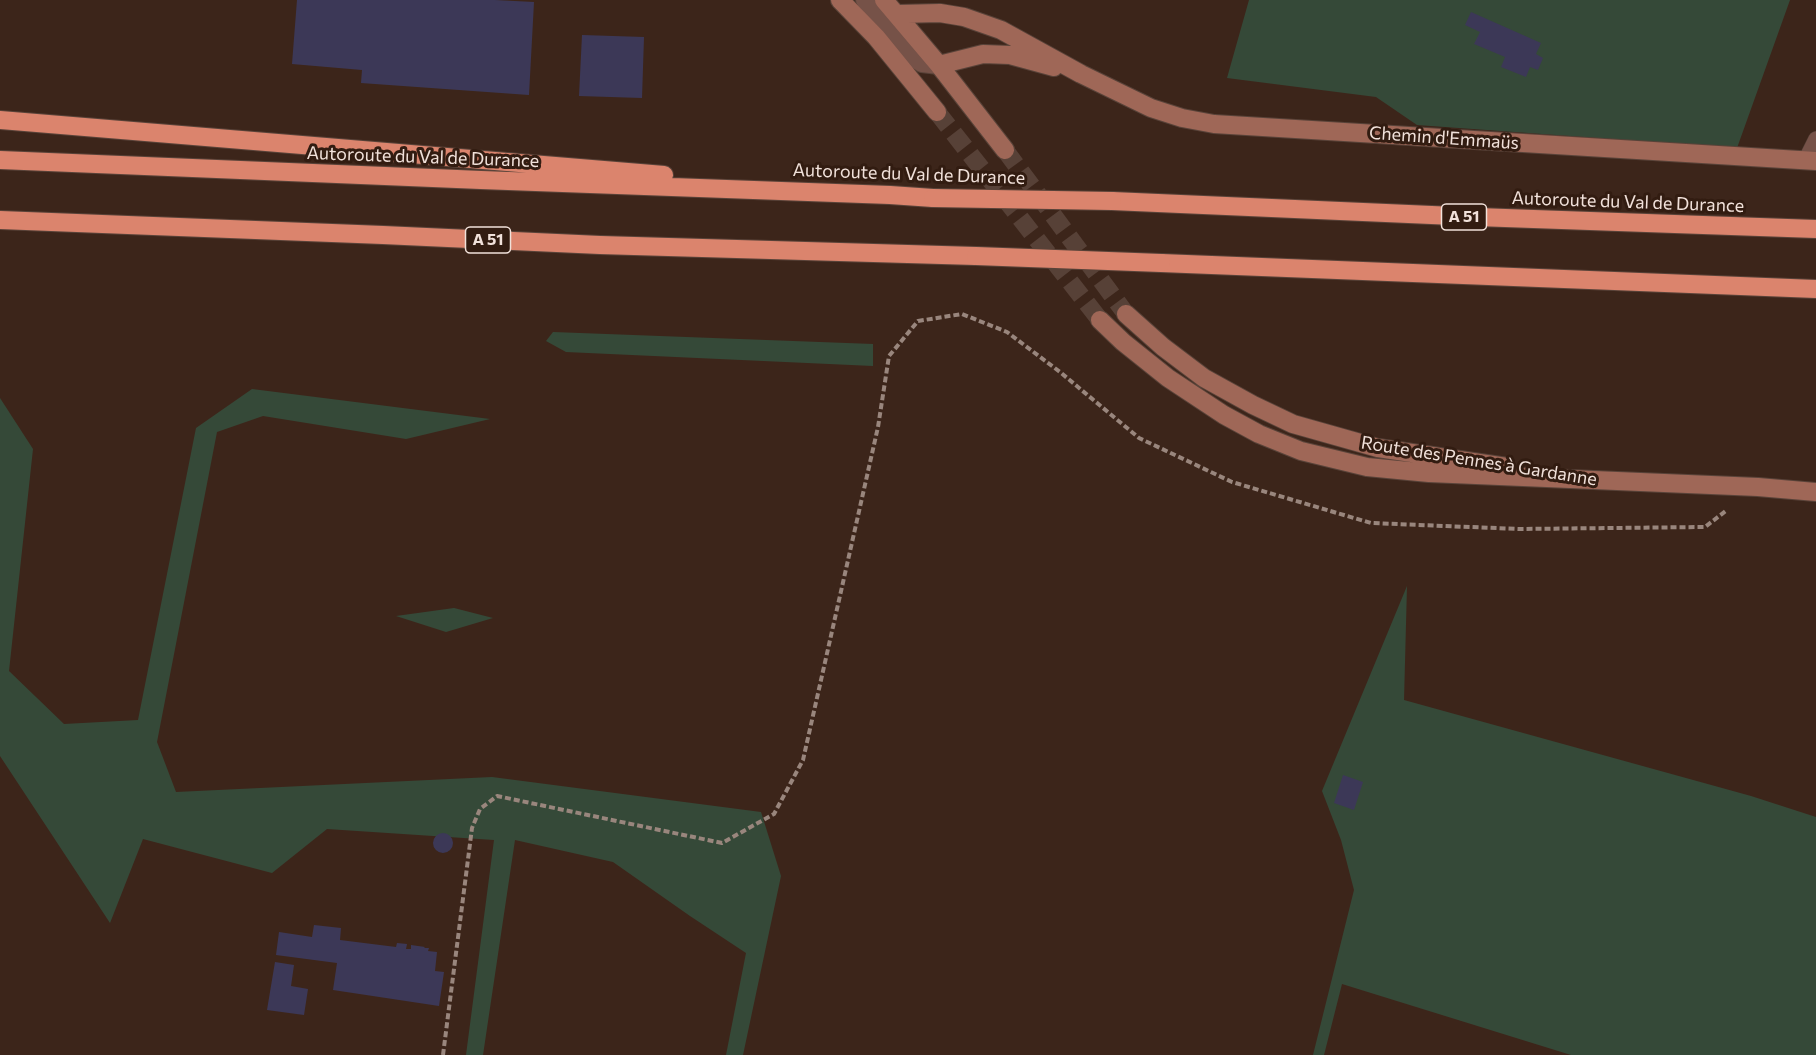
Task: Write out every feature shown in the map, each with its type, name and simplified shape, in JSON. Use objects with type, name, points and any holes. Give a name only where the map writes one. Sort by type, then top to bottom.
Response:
[{"type":"highway","points":[[0,120],[308,144],[890,195]]},
{"type":"highway","name":"Autoroute du Val de Durance","points":[[0,160],[933,198],[1112,201],[1465,217],[1816,229]]},
{"type":"highway","name":"A 51","points":[[0,220],[600,245],[976,256],[1816,289]]},
{"type":"main road","points":[[840,0],[876,37],[937,112]]},
{"type":"main road","points":[[884,0],[939,65],[1005,150]]},
{"type":"main road","points":[[897,14],[940,13],[964,17],[1001,30],[1082,74]]},
{"type":"main road","points":[[939,65],[983,54],[1010,55],[1082,74]]},
{"type":"main road","name":"Chemin d'Emmaüs","points":[[1082,74],[1151,108],[1182,118],[1214,124],[1811,161]]},
{"type":"main road","name":"Route des Pennes à Gardanne","points":[[1126,314],[1163,347],[1204,378],[1252,405],[1293,424],[1378,448],[1616,482]]},
{"type":"main road","name":"Route des Pennes à Gardanne","points":[[1100,320],[1123,342],[1168,378],[1224,415],[1259,434],[1301,451],[1367,467],[1429,473],[1758,487],[1816,492]]},
{"type":"street","points":[[865,0],[917,60],[922,63],[939,65]]},
{"type":"lane","points":[[1811,161],[1816,139]]},
{"type":"path","points":[[443,1055],[472,828],[480,809],[497,796],[722,843],[774,814],[803,760],[878,427],[889,356],[918,321],[962,314],[1007,332],[1060,372],[1139,438],[1232,482],[1371,523],[1519,530],[1705,527],[1758,487]]},
{"type":"green space","points":[[1249,0],[1790,0],[1737,148],[1417,125],[1376,97],[1227,78]]},
{"type":"green space","points":[[553,332],[873,344],[873,366],[566,352],[546,341]]},
{"type":"green space","points":[[252,389],[490,419],[406,439],[263,416],[217,432],[157,742],[176,792],[492,777],[761,812],[781,876],[743,1055],[726,1055],[746,953],[613,862],[515,840],[483,1055],[466,1055],[494,840],[327,829],[272,873],[143,839],[110,923],[0,756],[0,398],[33,449],[9,671],[64,724],[138,720],[196,428]]},
{"type":"green space","points":[[1407,586],[1404,700],[1751,796],[1816,817],[1816,1055],[1571,1055],[1342,984],[1324,1055],[1313,1055],[1354,890],[1341,840],[1322,791]]},
{"type":"green space","points":[[454,608],[493,618],[446,632],[396,616]]},
{"type":"building","points":[[297,0],[534,2],[529,95],[361,83],[362,70],[292,64]]},
{"type":"building","points":[[1471,12],[1541,43],[1536,54],[1543,58],[1538,70],[1530,67],[1526,77],[1501,67],[1505,57],[1474,44],[1480,32],[1465,25]]},
{"type":"building","points":[[582,35],[644,37],[642,98],[579,96]]},
{"type":"building","points":[[1343,775],[1363,782],[1354,810],[1334,803]]},
{"type":"building","points":[[443,833],[450,836],[453,843],[450,850],[443,853],[436,850],[433,843],[436,836]]},
{"type":"building","points":[[314,925],[341,928],[340,940],[396,947],[397,943],[407,944],[406,949],[411,949],[411,945],[437,952],[435,971],[444,972],[439,1006],[333,990],[337,963],[276,955],[279,932],[312,937]]},
{"type":"building","points":[[275,962],[294,965],[291,986],[308,989],[304,1015],[267,1010]]},
{"type":"tunnel","points":[[937,112],[1100,320]]},
{"type":"tunnel","points":[[1005,150],[1126,314]]}]
